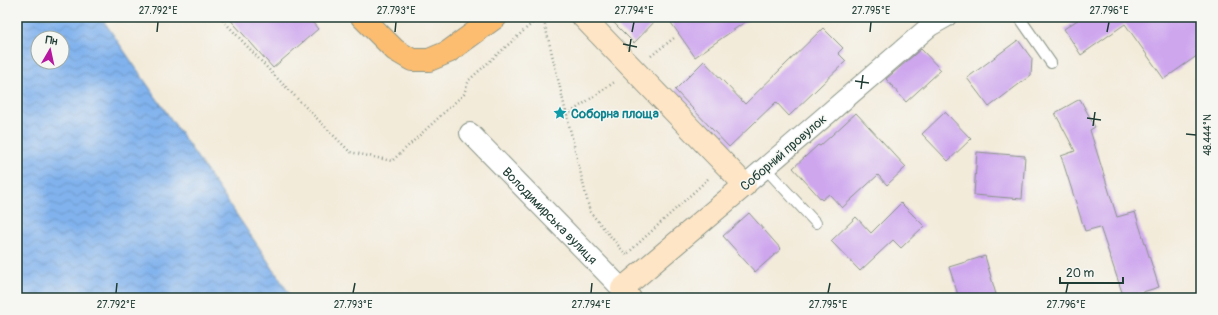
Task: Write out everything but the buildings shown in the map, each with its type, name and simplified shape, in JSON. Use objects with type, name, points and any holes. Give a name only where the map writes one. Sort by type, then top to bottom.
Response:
[{"type":"main road","points":[[362,17],[394,50],[412,60],[428,60],[448,52],[496,17]]},
{"type":"main road","points":[[583,17],[745,185]]},
{"type":"main road","name":"Соборний провулок","points":[[626,294],[642,273],[745,185]]},
{"type":"street","name":"Соборний провулок","points":[[745,185],[930,26],[946,17]]},
{"type":"street","name":"Володимирська вулиця","points":[[470,132],[626,294]]},
{"type":"lane","points":[[1019,17],[1051,64]]},
{"type":"lane","points":[[765,168],[816,223]]},
{"type":"path","points":[[220,17],[272,73],[350,152],[392,161],[464,94],[469,80],[539,17]]},
{"type":"path","points":[[543,17],[590,212],[642,273]]},
{"type":"path","points":[[626,255],[724,163]]},
{"type":"water","points":[[17,17],[101,17],[292,298],[17,298]]},
{"type":"place","name":"Соборна площа","points":[[560,113]]}]
